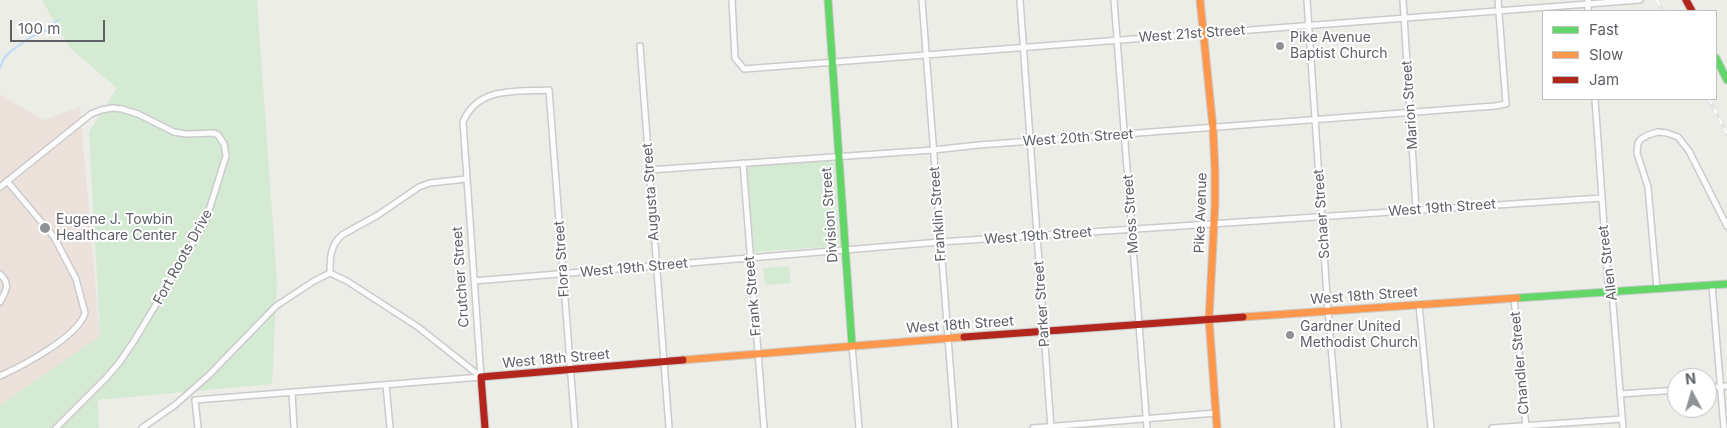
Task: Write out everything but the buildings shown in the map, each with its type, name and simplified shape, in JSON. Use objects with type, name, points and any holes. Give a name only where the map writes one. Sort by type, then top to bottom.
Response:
[{"type":"street","name":"West 21st Street","points":[[732,0],[735,58],[744,69],[1499,11],[1588,2],[1640,0]]},
{"type":"street","name":"Division Street","points":[[828,0],[859,428]]},
{"type":"street","name":"Franklin Street","points":[[922,0],[955,428]]},
{"type":"street","name":"Parker Street","points":[[1020,0],[1051,427]]},
{"type":"street","name":"Moss Street","points":[[1114,0],[1147,428]]},
{"type":"street","name":"Pike Avenue","points":[[1200,0],[1213,128],[1215,171],[1209,319],[1217,428]]},
{"type":"street","name":"Schaer Street","points":[[1307,0],[1328,311],[1338,428]]},
{"type":"street","name":"Marion Street","points":[[1403,0],[1416,209]]},
{"type":"street","points":[[1498,0],[1499,11]]},
{"type":"street","name":"West 20th Street","points":[[650,170],[933,150],[1506,104],[1499,11]]},
{"type":"street","name":"Augusta Street","points":[[640,46],[669,428]]},
{"type":"street","points":[[1717,60],[1727,80]]},
{"type":"street","name":"Flora Street","points":[[462,125],[467,113],[482,98],[492,94],[549,90],[575,428]]},
{"type":"street","name":"Allen Street","points":[[1595,100],[1608,283],[1612,292],[1623,428]]},
{"type":"street","name":"Fort Roots Drive","points":[[7,181],[91,114],[112,108],[138,114],[174,132],[186,134],[214,133],[221,138],[227,152],[205,223],[134,341],[106,378],[56,428]]},
{"type":"street","name":"Crutcher Street","points":[[462,125],[485,428]]},
{"type":"street","points":[[1658,288],[1648,187],[1637,153],[1637,146],[1641,139],[1658,132],[1678,137],[1689,152],[1727,226]]},
{"type":"street","name":"Frank Street","points":[[743,163],[764,428]]},
{"type":"street","points":[[330,273],[332,248],[337,239],[342,235],[378,215],[419,187],[430,183],[466,179]]},
{"type":"street","points":[[0,187],[7,181],[54,237],[76,279],[85,310],[85,316],[54,346],[0,376]]},
{"type":"street","name":"West 19th Street","points":[[474,281],[940,242],[1214,222],[1602,198]]},
{"type":"street","points":[[330,273],[347,281],[418,327],[481,377]]},
{"type":"street","points":[[142,428],[175,405],[209,375],[276,306],[314,281],[330,273]]},
{"type":"street","points":[[0,274],[7,286],[0,302]]},
{"type":"street","name":"West 18th Street","points":[[198,428],[195,400],[664,363],[852,345],[1727,284]]},
{"type":"street","points":[[1712,285],[1724,386],[1724,428]]},
{"type":"street","name":"Chandler Street","points":[[1514,298],[1526,427]]},
{"type":"street","points":[[1419,305],[1431,428]]},
{"type":"street","points":[[386,385],[390,428]]},
{"type":"street","points":[[1620,394],[1667,391]]},
{"type":"street","points":[[292,392],[294,428]]},
{"type":"street","points":[[1033,428],[1216,414]]},
{"type":"street","points":[[1492,428],[1622,419]]},
{"type":"shaded area","name":"Eugene J. Towbin Healthcare Center","points":[[0,94],[43,120],[80,107],[100,337],[0,405]]},
{"type":"green space","points":[[43,0],[257,0],[277,282],[272,384],[98,400],[99,428],[0,428],[0,405],[100,336],[89,132],[117,88],[70,48]]},
{"type":"green space","points":[[830,160],[834,163],[840,244],[838,246],[754,252],[746,169],[749,166]]},
{"type":"green space","points":[[789,266],[791,283],[765,285],[763,268]]},
{"type":"waterway","points":[[0,68],[4,58],[11,51],[31,37],[45,31],[59,19]]},
{"type":"railway","points":[[1657,0],[1662,10]]},
{"type":"railway","points":[[1710,100],[1727,134]]},
{"type":"traffic: fast","points":[[828,0],[852,345]]},
{"type":"traffic: fast","points":[[1717,60],[1727,80]]},
{"type":"traffic: fast","points":[[1517,298],[1727,284]]},
{"type":"traffic: slow","points":[[1200,0],[1213,128],[1215,171],[1209,319],[1217,428]]},
{"type":"traffic: slow","points":[[1243,317],[1517,298]]},
{"type":"traffic: slow","points":[[683,360],[964,337]]},
{"type":"traffic: jam","points":[[1686,0],[1691,10]]},
{"type":"traffic: jam","points":[[964,337],[1243,317]]},
{"type":"traffic: jam","points":[[485,428],[481,377],[683,360]]},
{"type":"place","name":"Pike Avenue Baptist Church","points":[[1280,46]]},
{"type":"place","name":"Eugene J. Towbin Healthcare Center","points":[[45,228]]},
{"type":"place","name":"Gardner United Methodist Church","points":[[1290,335]]}]
